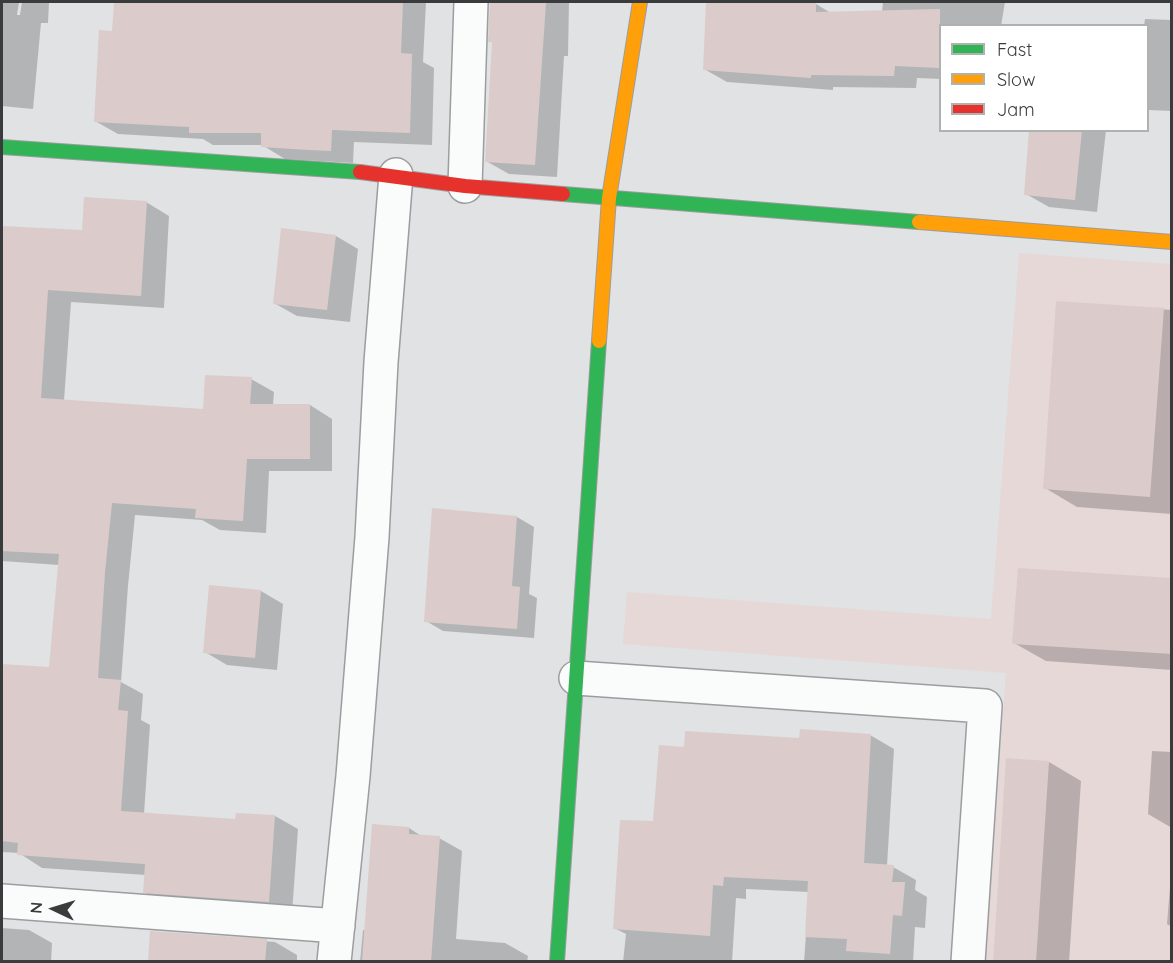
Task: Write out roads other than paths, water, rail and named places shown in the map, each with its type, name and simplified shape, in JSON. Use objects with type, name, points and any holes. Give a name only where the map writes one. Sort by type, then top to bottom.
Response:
[{"type":"street","points":[[465,186],[471,2]]},
{"type":"street","points":[[557,962],[609,198],[640,2]]},
{"type":"street","points":[[2,147],[396,175],[465,186],[1172,242]]},
{"type":"street","points":[[334,962],[353,776],[372,537],[381,362],[396,175]]},
{"type":"street","points":[[576,678],[985,706],[968,962]]},
{"type":"street","points":[[2,901],[338,927]]}]
